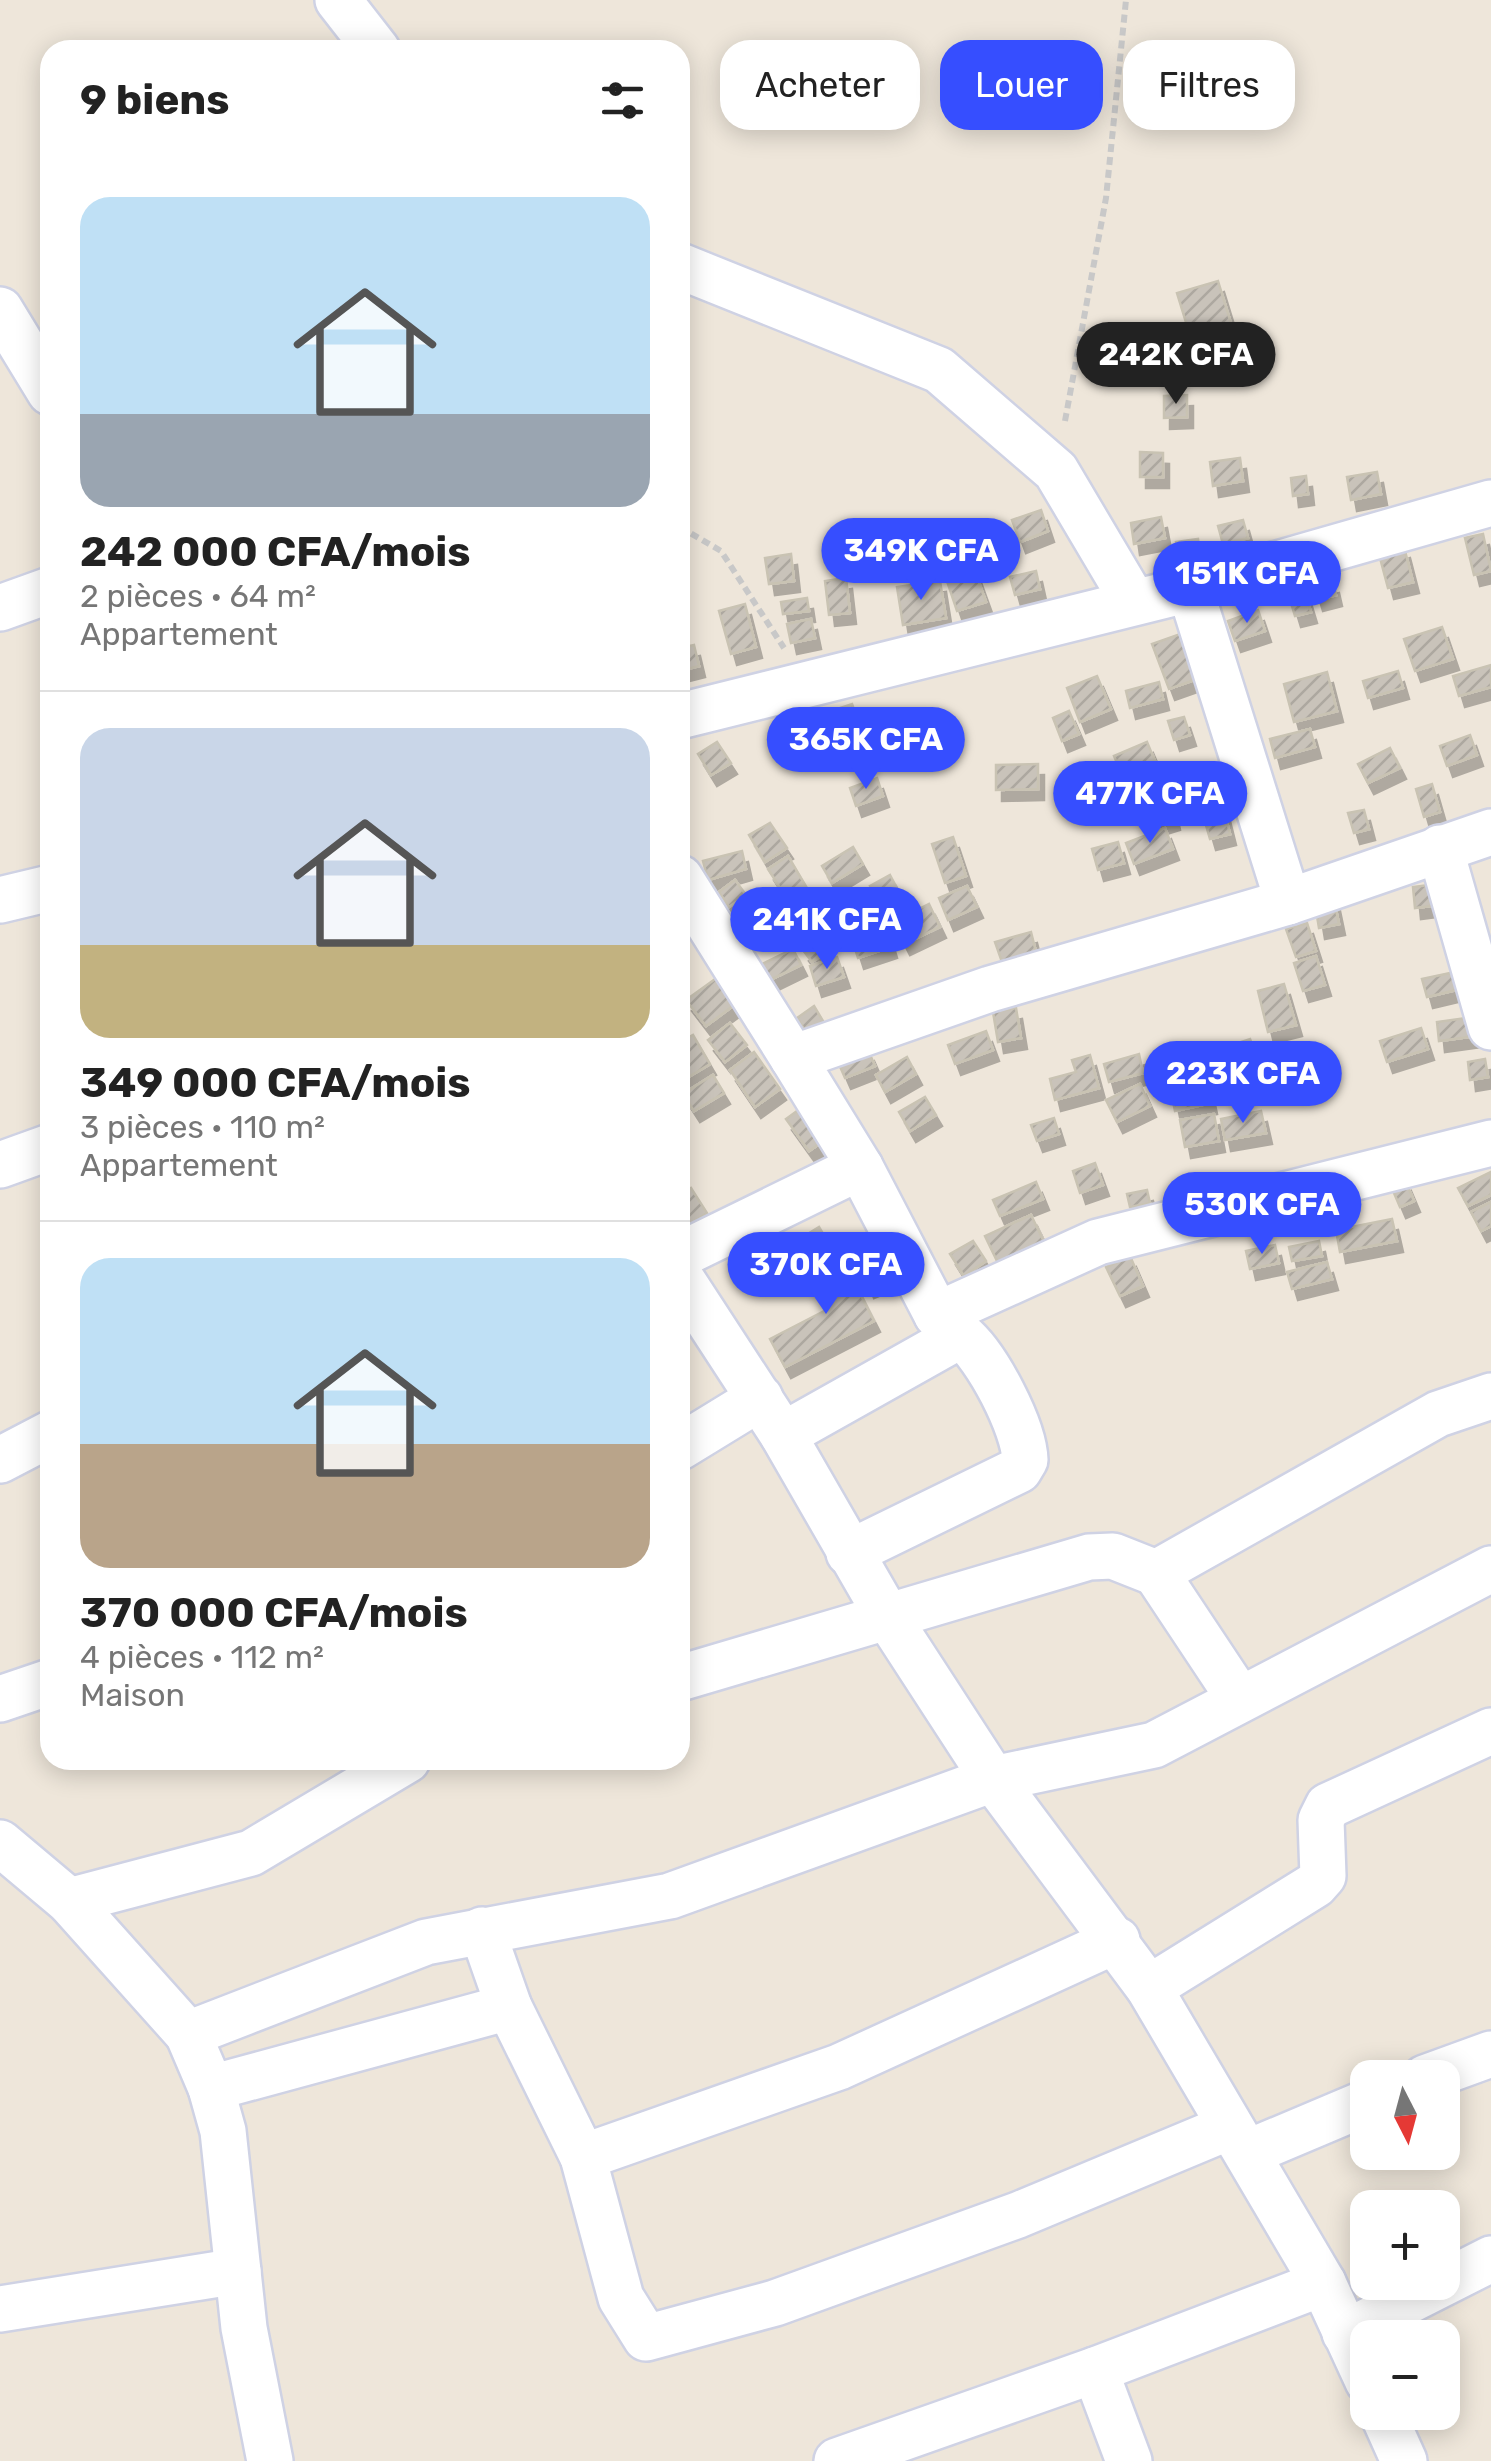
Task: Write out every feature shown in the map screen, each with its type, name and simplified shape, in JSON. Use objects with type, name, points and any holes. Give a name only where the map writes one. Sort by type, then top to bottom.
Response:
[{"type":"street","points":[[338,0],[370,40]]},
{"type":"street","points":[[690,270],[939,370],[1056,471],[1133,601]]},
{"type":"street","points":[[0,310],[40,376]]},
{"type":"street","points":[[690,713],[1190,589],[1491,504]]},
{"type":"street","points":[[1190,589],[1288,902]]},
{"type":"street","points":[[0,608],[40,594]]},
{"type":"street","points":[[793,1058],[990,989],[1288,902],[1491,832]]},
{"type":"street","points":[[1440,848],[1491,1027]]},
{"type":"street","points":[[0,900],[40,890]]},
{"type":"street","points":[[690,894],[860,1167],[949,1325],[984,1359],[1022,1442],[1025,1460],[1019,1470],[848,1553]]},
{"type":"street","points":[[690,1444],[771,1417],[1098,1242],[1491,1143]]},
{"type":"street","points":[[0,1165],[40,1151]]},
{"type":"street","points":[[690,1250],[860,1167]]},
{"type":"street","points":[[690,1293],[771,1417],[888,1619],[993,1778],[1149,1988],[1322,2283],[1350,2341]]},
{"type":"street","points":[[1156,1572],[1438,1414],[1491,1396]]},
{"type":"street","points":[[0,1460],[40,1439]]},
{"type":"street","points":[[690,1675],[1090,1557],[1112,1556],[1156,1572],[1238,1698]]},
{"type":"street","points":[[188,2034],[426,1942],[606,1912],[670,1896],[993,1778],[1154,1745],[1491,1569]]},
{"type":"street","points":[[0,1699],[40,1685]]},
{"type":"street","points":[[1149,1988],[1315,1885],[1323,1876],[1321,1820],[1328,1806],[1491,1731]]},
{"type":"street","points":[[69,1901],[230,1862],[355,1772]]},
{"type":"street","points":[[0,1843],[69,1901],[188,2034],[212,2088],[223,2132],[244,2328],[270,2461]]},
{"type":"street","points":[[482,1930],[510,2007],[583,2156],[621,2298],[637,2330],[650,2339],[776,2303],[1018,2215],[1238,2140],[1350,2107]]},
{"type":"street","points":[[583,2156],[838,2067],[1117,1940]]},
{"type":"street","points":[[212,2088],[510,2007]]},
{"type":"street","points":[[1460,2065],[1491,2054]]},
{"type":"street","points":[[1346,2332],[1491,2259]]},
{"type":"street","points":[[0,2309],[238,2272]]},
{"type":"street","points":[[837,2461],[1095,2370],[1322,2283]]},
{"type":"street","points":[[1095,2370],[1129,2461]]},
{"type":"street","points":[[1390,2430],[1404,2461]]},
{"type":"path","points":[[1056,471],[1106,198],[1126,0]]},
{"type":"path","points":[[690,533],[721,551],[806,682]]},
{"type":"building","points":[[1218,281],[1233,330],[1192,342],[1177,293]]},
{"type":"building","points":[[1187,395],[1187,417],[1164,418],[1164,396]]},
{"type":"building","points":[[1140,452],[1163,453],[1163,477],[1140,477]]},
{"type":"building","points":[[1240,458],[1243,481],[1213,486],[1210,462]]},
{"type":"building","points":[[1377,472],[1381,494],[1351,500],[1347,477]]},
{"type":"building","points":[[1306,476],[1308,494],[1293,496],[1291,478]]},
{"type":"building","points":[[1041,510],[1048,531],[1020,542],[1012,520]]},
{"type":"building","points":[[1161,517],[1165,538],[1134,544],[1131,523]]},
{"type":"building","points":[[1243,520],[1248,538],[1223,544],[1218,526]]},
{"type":"building","points":[[1483,534],[1491,571],[1474,575],[1465,538]]},
{"type":"building","points":[[1198,539],[1201,560],[1179,563],[1176,542]]},
{"type":"building","points":[[1404,547],[1413,582],[1388,588],[1379,554]]},
{"type":"building","points":[[791,554],[794,581],[769,584],[765,558]]},
{"type":"building","points":[[973,566],[986,602],[957,611],[945,575]]},
{"type":"building","points":[[1036,571],[1040,589],[1015,595],[1010,577]]},
{"type":"building","points":[[846,578],[850,613],[829,615],[825,581]]},
{"type":"building","points":[[940,581],[946,618],[903,625],[897,587]]},
{"type":"building","points":[[1333,582],[1336,595],[1317,600],[1313,587]]},
{"type":"building","points":[[1304,589],[1311,612],[1295,616],[1288,593]]},
{"type":"building","points":[[807,598],[809,611],[783,614],[781,602]]},
{"type":"building","points":[[745,604],[756,647],[731,654],[719,611]]},
{"type":"building","points":[[1258,610],[1265,631],[1235,641],[1228,621]]},
{"type":"building","points":[[811,619],[815,638],[791,643],[787,624]]},
{"type":"building","points":[[1442,627],[1453,659],[1415,671],[1404,639]]},
{"type":"building","points":[[1183,633],[1200,678],[1169,689],[1152,644]]},
{"type":"building","points":[[694,645],[699,666],[690,668],[690,646]]},
{"type":"building","points":[[1491,665],[1491,687],[1459,696],[1453,676]]},
{"type":"building","points":[[1398,671],[1403,688],[1368,698],[1363,681]]},
{"type":"building","points":[[1327,672],[1337,711],[1294,722],[1284,684]]},
{"type":"building","points":[[1097,676],[1111,709],[1080,722],[1067,688]]},
{"type":"building","points":[[1159,682],[1163,699],[1130,708],[1126,691]]},
{"type":"building","points":[[852,704],[860,727],[833,736],[825,713]]},
{"type":"building","points":[[1069,711],[1079,734],[1062,741],[1053,718]]},
{"type":"building","points":[[904,713],[909,733],[873,742],[867,722]]},
{"type":"building","points":[[1184,717],[1190,735],[1174,740],[1168,721]]},
{"type":"building","points":[[1310,729],[1315,747],[1275,758],[1270,739]]},
{"type":"building","points":[[1470,735],[1477,755],[1447,766],[1440,746]]},
{"type":"building","points":[[717,742],[731,763],[711,775],[698,754]]},
{"type":"building","points":[[1147,742],[1155,761],[1122,775],[1114,756]]},
{"type":"building","points":[[1390,748],[1400,768],[1368,783],[1358,764]]},
{"type":"building","points":[[1038,764],[1038,789],[996,790],[996,765]]},
{"type":"building","points":[[877,778],[883,796],[856,806],[850,788]]},
{"type":"building","points":[[1432,784],[1440,812],[1424,817],[1416,789]]},
{"type":"building","points":[[1170,801],[1174,819],[1145,828],[1140,809]]},
{"type":"building","points":[[1224,810],[1230,834],[1210,839],[1203,815]]},
{"type":"building","points":[[1364,810],[1369,829],[1354,833],[1348,813]]},
{"type":"building","points":[[770,823],[787,848],[765,862],[749,835]]},
{"type":"building","points":[[1165,828],[1173,849],[1134,864],[1126,843]]},
{"type":"building","points":[[953,837],[966,876],[945,883],[932,844]]},
{"type":"building","points":[[1118,842],[1124,863],[1098,870],[1092,849]]},
{"type":"building","points":[[853,847],[863,864],[832,883],[822,866]]},
{"type":"building","points":[[742,851],[746,869],[708,880],[703,861]]},
{"type":"building","points":[[788,856],[807,888],[788,900],[768,869]]},
{"type":"building","points":[[890,875],[907,907],[887,918],[870,886]]},
{"type":"building","points":[[735,880],[746,895],[729,907],[719,892]]},
{"type":"building","points":[[1437,884],[1439,905],[1415,908],[1413,887]]},
{"type":"building","points":[[967,886],[977,907],[948,920],[939,898]]},
{"type":"building","points":[[1334,900],[1339,924],[1319,928],[1315,904]]},
{"type":"building","points":[[929,904],[940,927],[904,944],[893,922]]},
{"type":"building","points":[[802,913],[815,929],[800,942],[787,926]]},
{"type":"building","points":[[1307,923],[1316,951],[1296,957],[1286,929]]},
{"type":"building","points":[[884,924],[891,947],[858,958],[851,936]]},
{"type":"building","points":[[1031,932],[1036,952],[1002,962],[995,942]]},
{"type":"building","points":[[819,939],[828,951],[812,962],[803,950]]},
{"type":"building","points":[[793,949],[801,965],[770,980],[762,964]]},
{"type":"building","points":[[1316,956],[1325,985],[1303,991],[1294,963]]},
{"type":"building","points":[[837,957],[844,977],[816,986],[810,966]]},
{"type":"building","points":[[1469,969],[1473,986],[1427,997],[1422,979]]},
{"type":"building","points":[[718,977],[737,1003],[706,1026],[690,1005],[690,997]]},
{"type":"building","points":[[1284,984],[1296,1025],[1268,1032],[1258,991]]},
{"type":"building","points":[[814,1006],[823,1021],[806,1032],[797,1018]]},
{"type":"building","points":[[1016,1008],[1021,1038],[998,1042],[993,1012]]},
{"type":"building","points":[[1474,1017],[1476,1036],[1439,1041],[1437,1022]]},
{"type":"building","points":[[730,1023],[747,1045],[725,1062],[708,1040]]},
{"type":"building","points":[[1421,1028],[1428,1049],[1387,1062],[1380,1041]]},
{"type":"building","points":[[986,1031],[993,1050],[955,1064],[948,1045]]},
{"type":"building","points":[[693,1035],[710,1064],[690,1076]]},
{"type":"building","points":[[1250,1039],[1259,1065],[1223,1078],[1214,1051]]},
{"type":"building","points":[[868,1050],[875,1066],[845,1078],[838,1062]]},
{"type":"building","points":[[754,1052],[780,1089],[755,1107],[730,1070]]},
{"type":"building","points":[[1139,1054],[1143,1073],[1109,1082],[1104,1064]]},
{"type":"building","points":[[1090,1055],[1099,1088],[1055,1100],[1050,1079],[1076,1072],[1072,1060]]},
{"type":"building","points":[[907,1057],[916,1074],[885,1092],[876,1075]]},
{"type":"building","points":[[1485,1059],[1488,1077],[1470,1080],[1468,1062]]},
{"type":"building","points":[[1204,1070],[1211,1103],[1175,1111],[1168,1077]]},
{"type":"building","points":[[713,1075],[724,1093],[694,1111],[690,1090]]},
{"type":"building","points":[[1140,1084],[1150,1106],[1117,1122],[1106,1100]]},
{"type":"building","points":[[925,1097],[936,1115],[910,1131],[899,1112]]},
{"type":"building","points":[[808,1103],[831,1136],[809,1151],[786,1119]]},
{"type":"building","points":[[1261,1111],[1266,1133],[1225,1140],[1221,1119]]},
{"type":"building","points":[[1214,1114],[1219,1141],[1185,1147],[1180,1120]]},
{"type":"building","points":[[1054,1118],[1059,1134],[1037,1141],[1031,1125]]},
{"type":"building","points":[[1095,1163],[1103,1185],[1080,1193],[1073,1171]]},
{"type":"building","points":[[1491,1172],[1491,1195],[1468,1206],[1458,1188]]},
{"type":"building","points":[[1405,1180],[1414,1201],[1400,1207],[1391,1186]]},
{"type":"building","points":[[1036,1182],[1043,1199],[1000,1216],[993,1200]]},
{"type":"building","points":[[690,1189],[707,1213],[691,1223],[690,1221]]},
{"type":"building","points":[[1147,1190],[1150,1203],[1130,1207],[1127,1194]]},
{"type":"building","points":[[1491,1202],[1491,1226],[1481,1231],[1471,1212]]},
{"type":"building","points":[[1031,1215],[1044,1242],[998,1263],[985,1236]]},
{"type":"building","points":[[1392,1219],[1397,1241],[1340,1252],[1336,1230]]},
{"type":"building","points":[[819,1227],[836,1256],[820,1266],[803,1237]]},
{"type":"building","points":[[973,1241],[986,1261],[964,1276],[950,1254]]},
{"type":"building","points":[[1319,1241],[1322,1256],[1292,1261],[1289,1247]]},
{"type":"building","points":[[1275,1245],[1279,1263],[1250,1269],[1246,1251]]},
{"type":"building","points":[[885,1248],[897,1275],[868,1287],[857,1259]]},
{"type":"building","points":[[1130,1256],[1143,1286],[1120,1296],[1106,1267]]},
{"type":"building","points":[[844,1262],[874,1321],[785,1367],[770,1339],[828,1309],[812,1278]]},
{"type":"building","points":[[1327,1262],[1332,1279],[1292,1289],[1287,1272]]}]
